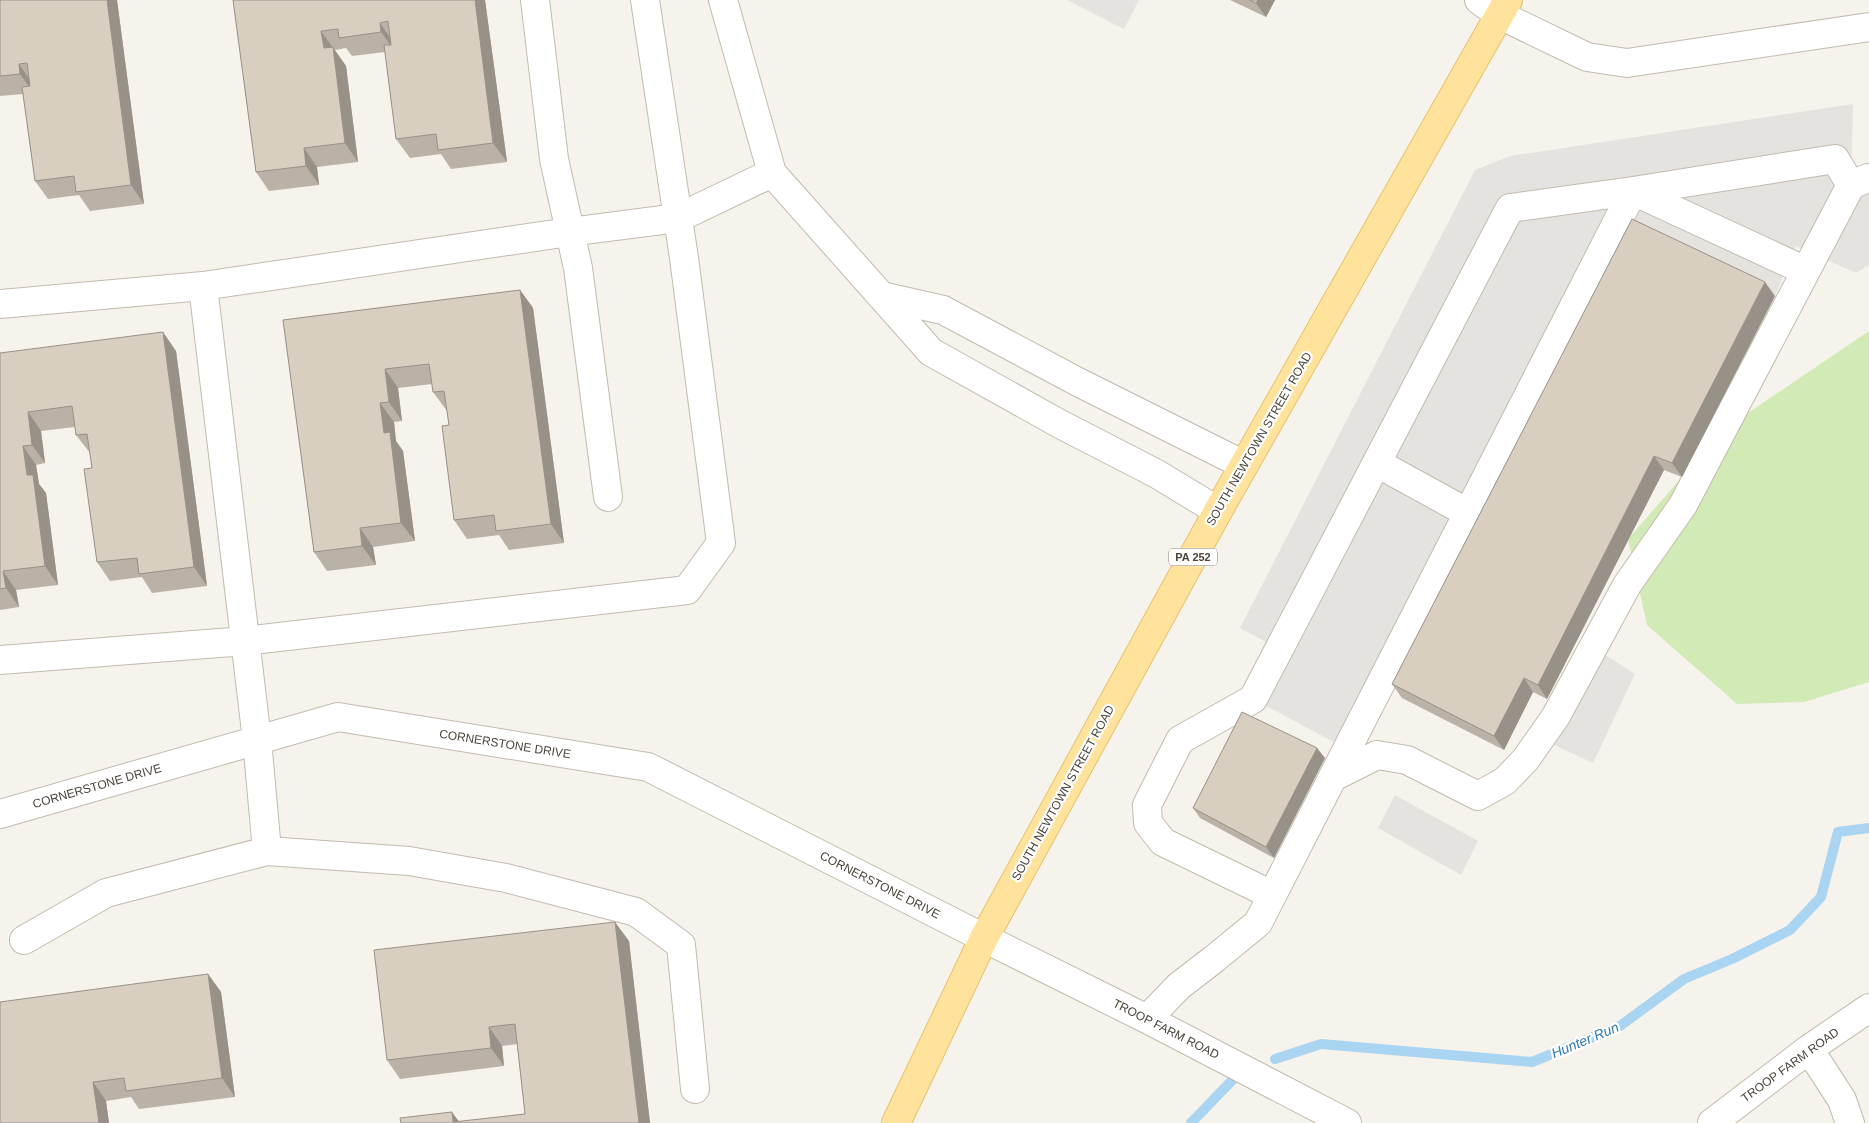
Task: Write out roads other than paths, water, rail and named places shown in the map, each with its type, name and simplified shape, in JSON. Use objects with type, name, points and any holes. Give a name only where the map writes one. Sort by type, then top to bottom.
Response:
[{"type":"main road","name":"SOUTH NEWTOWN STREET ROAD","points":[[896,1123],[984,938],[1495,5]]},
{"type":"street","points":[[535,0],[554,159],[578,268],[608,497]]},
{"type":"street","points":[[0,660],[245,641],[687,590],[721,543],[678,218],[645,0]]},
{"type":"street","points":[[723,0],[772,172],[931,352],[1060,424],[1157,474],[1218,511]]},
{"type":"street","points":[[1495,5],[1587,57],[1627,63],[1869,27]]},
{"type":"street","points":[[1272,895],[1163,842],[1148,823],[1147,805],[1180,740],[1253,699],[1510,208],[1633,191],[1835,159],[1860,181],[1806,271],[1683,505],[1628,585],[1556,716],[1526,759],[1505,781],[1478,796],[1407,760],[1378,755],[1332,777]]},
{"type":"street","points":[[0,304],[203,286],[569,232],[678,218],[772,172]]},
{"type":"street","points":[[1633,191],[1806,271]]},
{"type":"street","points":[[1147,1019],[1179,986],[1258,923],[1633,191]]},
{"type":"street","points":[[203,286],[257,740],[267,851]]},
{"type":"street","points":[[881,296],[944,310],[1078,382],[1244,465]]},
{"type":"street","points":[[1377,464],[1468,513]]},
{"type":"street","name":"CORNERSTONE DRIVE","points":[[0,814],[338,717],[648,767],[984,938]]},
{"type":"street","points":[[24,940],[106,893],[267,851],[409,861],[506,878],[636,912],[681,945],[695,1089]]},
{"type":"street","name":"TROOP FARM ROAD","points":[[984,938],[1147,1019],[1347,1123]]},
{"type":"street","name":"TROOP FARM ROAD","points":[[1712,1123],[1809,1049],[1869,1008]]},
{"type":"street","points":[[1809,1049],[1842,1100],[1850,1123]]},
{"type":"waterway","name":"Hunter Run","points":[[1275,1059],[1321,1044],[1532,1062],[1620,1026],[1684,979],[1732,959],[1790,930],[1821,897],[1838,832],[1869,828]]},
{"type":"waterway","name":"Hunter Run","points":[[1191,1123],[1242,1070]]}]
